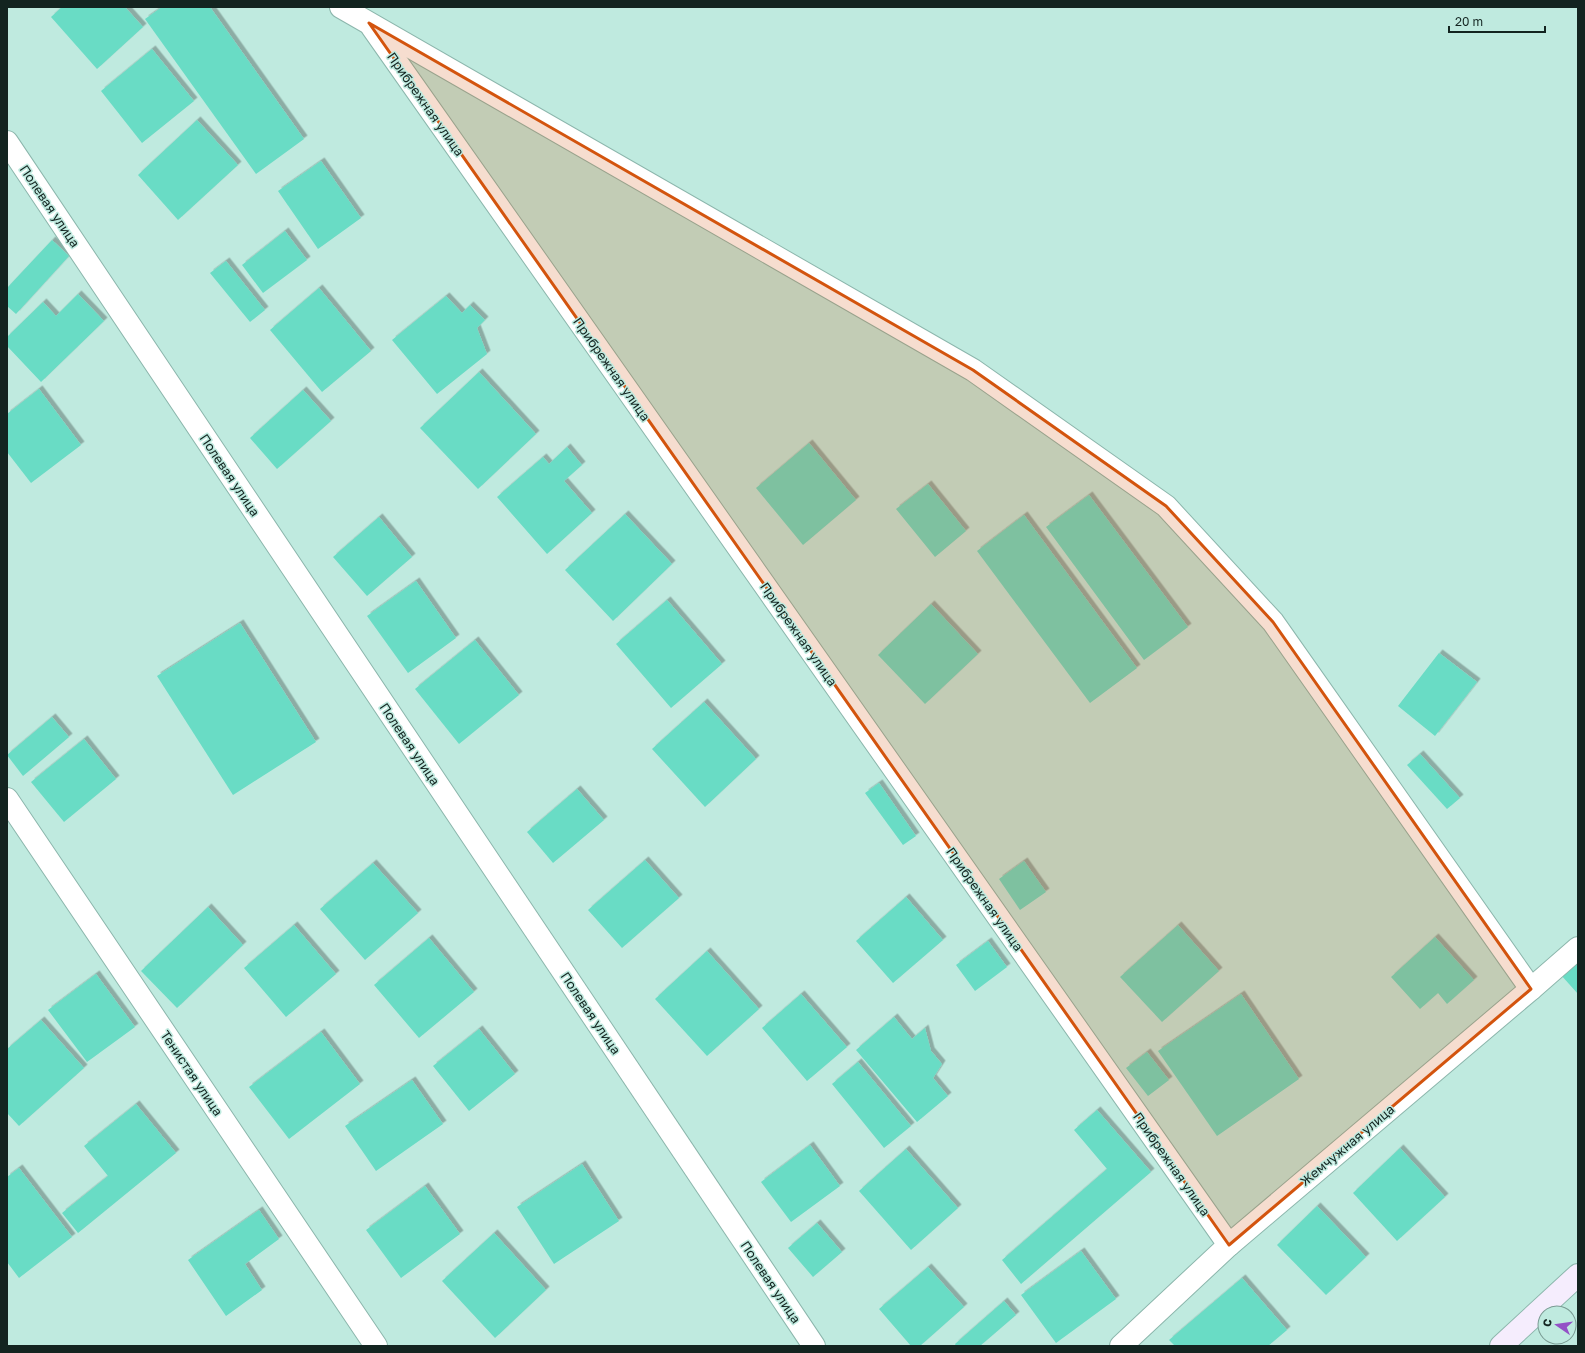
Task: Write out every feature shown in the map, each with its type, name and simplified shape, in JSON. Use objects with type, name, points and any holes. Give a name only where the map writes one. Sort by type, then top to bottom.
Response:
[{"type":"street","points":[[341,7],[973,370],[1166,506],[1273,622],[1531,989]]},
{"type":"street","name":"Прибрежная улица","points":[[369,23],[1229,1245]]},
{"type":"street","name":"Полевая улица","points":[[7,142],[814,1346]]},
{"type":"street","name":"Тенистая улица","points":[[7,800],[376,1346]]},
{"type":"street","name":"Жемчужная улица","points":[[1121,1346],[1229,1245],[1578,948]]},
{"type":"street","points":[[1501,1346],[1578,1275]]},
{"type":"highlighted area","points":[[369,23],[973,370],[1166,506],[1273,622],[1531,989],[1229,1245]]},
{"type":"building","points":[[62,7],[125,7],[143,27],[97,69],[51,17]]},
{"type":"building","points":[[162,7],[210,7],[304,139],[256,174],[145,19]]},
{"type":"building","points":[[152,49],[194,101],[142,143],[101,91]]},
{"type":"building","points":[[197,120],[238,165],[178,220],[138,175]]},
{"type":"building","points":[[321,161],[361,218],[318,249],[278,191]]},
{"type":"building","points":[[285,231],[307,260],[263,293],[242,265]]},
{"type":"building","points":[[52,240],[69,256],[16,314],[7,306],[7,288]]},
{"type":"building","points":[[226,261],[265,310],[250,322],[210,273]]},
{"type":"building","points":[[319,288],[371,351],[322,392],[270,330]]},
{"type":"building","points":[[78,294],[104,321],[41,382],[7,346],[7,337],[43,302],[56,316]]},
{"type":"building","points":[[446,296],[462,313],[470,305],[485,320],[477,328],[487,354],[437,394],[392,340]]},
{"type":"building","points":[[479,372],[536,434],[478,489],[420,428]]},
{"type":"building","points":[[39,389],[81,445],[31,483],[7,452],[7,414]]},
{"type":"building","points":[[303,390],[331,421],[277,469],[250,438]]},
{"type":"building","points":[[809,443],[856,500],[803,545],[756,488]]},
{"type":"building","points":[[567,447],[582,465],[564,481],[592,513],[547,554],[497,497],[543,457],[549,464]]},
{"type":"building","points":[[928,484],[966,531],[935,557],[896,509]]},
{"type":"building","points":[[1089,495],[1188,627],[1144,660],[1046,527]]},
{"type":"building","points":[[625,514],[672,564],[613,621],[565,570]]},
{"type":"building","points":[[1024,515],[1137,668],[1090,703],[977,551]]},
{"type":"building","points":[[379,517],[412,557],[367,596],[333,557]]},
{"type":"building","points":[[416,581],[456,638],[408,673],[367,616]]},
{"type":"building","points":[[667,600],[722,664],[671,708],[616,644]]},
{"type":"building","points":[[931,604],[978,654],[925,704],[878,655]]},
{"type":"building","points":[[240,623],[316,742],[233,795],[157,676]]},
{"type":"building","points":[[475,640],[519,695],[459,744],[415,689]]},
{"type":"building","points":[[1439,653],[1477,682],[1435,736],[1398,706]]},
{"type":"building","points":[[704,702],[756,759],[705,807],[652,749]]},
{"type":"building","points":[[52,717],[69,737],[23,776],[7,755]]},
{"type":"building","points":[[84,739],[116,779],[64,822],[31,782]]},
{"type":"building","points":[[1420,754],[1460,798],[1447,809],[1407,765]]},
{"type":"building","points":[[879,783],[916,836],[903,845],[865,793]]},
{"type":"building","points":[[577,789],[604,820],[553,863],[527,832]]},
{"type":"building","points":[[645,860],[679,898],[622,948],[588,910]]},
{"type":"building","points":[[1024,861],[1046,892],[1020,910],[999,879]]},
{"type":"building","points":[[373,863],[418,913],[365,960],[320,909]]},
{"type":"building","points":[[906,897],[943,940],[893,983],[856,941]]},
{"type":"building","points":[[208,907],[243,945],[177,1008],[141,971]]},
{"type":"building","points":[[294,925],[336,974],[286,1017],[244,968]]},
{"type":"building","points":[[1178,925],[1219,971],[1162,1022],[1120,977]]},
{"type":"building","points":[[1435,937],[1474,980],[1447,1004],[1438,993],[1420,1009],[1391,977]]},
{"type":"building","points":[[429,938],[474,992],[419,1038],[374,985]]},
{"type":"building","points":[[988,941],[1007,967],[975,991],[956,965]]},
{"type":"building","points":[[1578,942],[1578,994],[1552,965]]},
{"type":"building","points":[[707,951],[759,1009],[707,1056],[655,999]]},
{"type":"building","points":[[96,974],[135,1027],[87,1062],[48,1010]]},
{"type":"building","points":[[801,994],[847,1047],[807,1081],[762,1028]]},
{"type":"building","points":[[1241,994],[1299,1079],[1217,1136],[1158,1051]]},
{"type":"building","points":[[894,1017],[912,1039],[925,1028],[931,1051],[942,1064],[933,1078],[948,1096],[917,1122],[856,1050]]},
{"type":"building","points":[[41,1020],[84,1068],[19,1126],[7,1113],[7,1049]]},
{"type":"building","points":[[479,1029],[515,1074],[469,1111],[433,1066]]},
{"type":"building","points":[[321,1032],[360,1084],[289,1139],[249,1087]]},
{"type":"building","points":[[1147,1052],[1169,1080],[1148,1096],[1126,1068]]},
{"type":"building","points":[[858,1062],[911,1126],[884,1148],[832,1084]]},
{"type":"building","points":[[412,1080],[443,1124],[376,1171],[345,1126]]},
{"type":"building","points":[[136,1104],[176,1153],[78,1233],[62,1213],[108,1176],[84,1146]]},
{"type":"building","points":[[1097,1110],[1151,1172],[1021,1284],[1002,1260],[1107,1169],[1074,1130]]},
{"type":"building","points":[[810,1145],[840,1186],[791,1222],[761,1182]]},
{"type":"building","points":[[1400,1148],[1445,1197],[1397,1241],[1353,1193]]},
{"type":"building","points":[[906,1149],[958,1208],[911,1250],[859,1191]]},
{"type":"building","points":[[582,1164],[619,1221],[554,1264],[517,1207]]},
{"type":"building","points":[[19,1168],[72,1237],[19,1278],[7,1262],[7,1177]]},
{"type":"building","points":[[425,1186],[460,1234],[401,1278],[366,1230]]},
{"type":"building","points":[[1317,1206],[1366,1257],[1326,1295],[1277,1245]]},
{"type":"building","points":[[259,1210],[279,1239],[245,1264],[262,1290],[226,1316],[188,1260]]},
{"type":"building","points":[[817,1223],[842,1252],[813,1277],[788,1248]]},
{"type":"building","points":[[494,1233],[546,1290],[495,1338],[442,1281]]},
{"type":"building","points":[[1081,1251],[1116,1299],[1056,1343],[1021,1295]]},
{"type":"building","points":[[928,1267],[964,1307],[920,1346],[911,1346],[879,1309]]},
{"type":"building","points":[[1242,1278],[1287,1330],[1268,1346],[1175,1346],[1169,1340]]},
{"type":"building","points":[[1004,1301],[1016,1315],[980,1346],[956,1346],[955,1344]]}]
